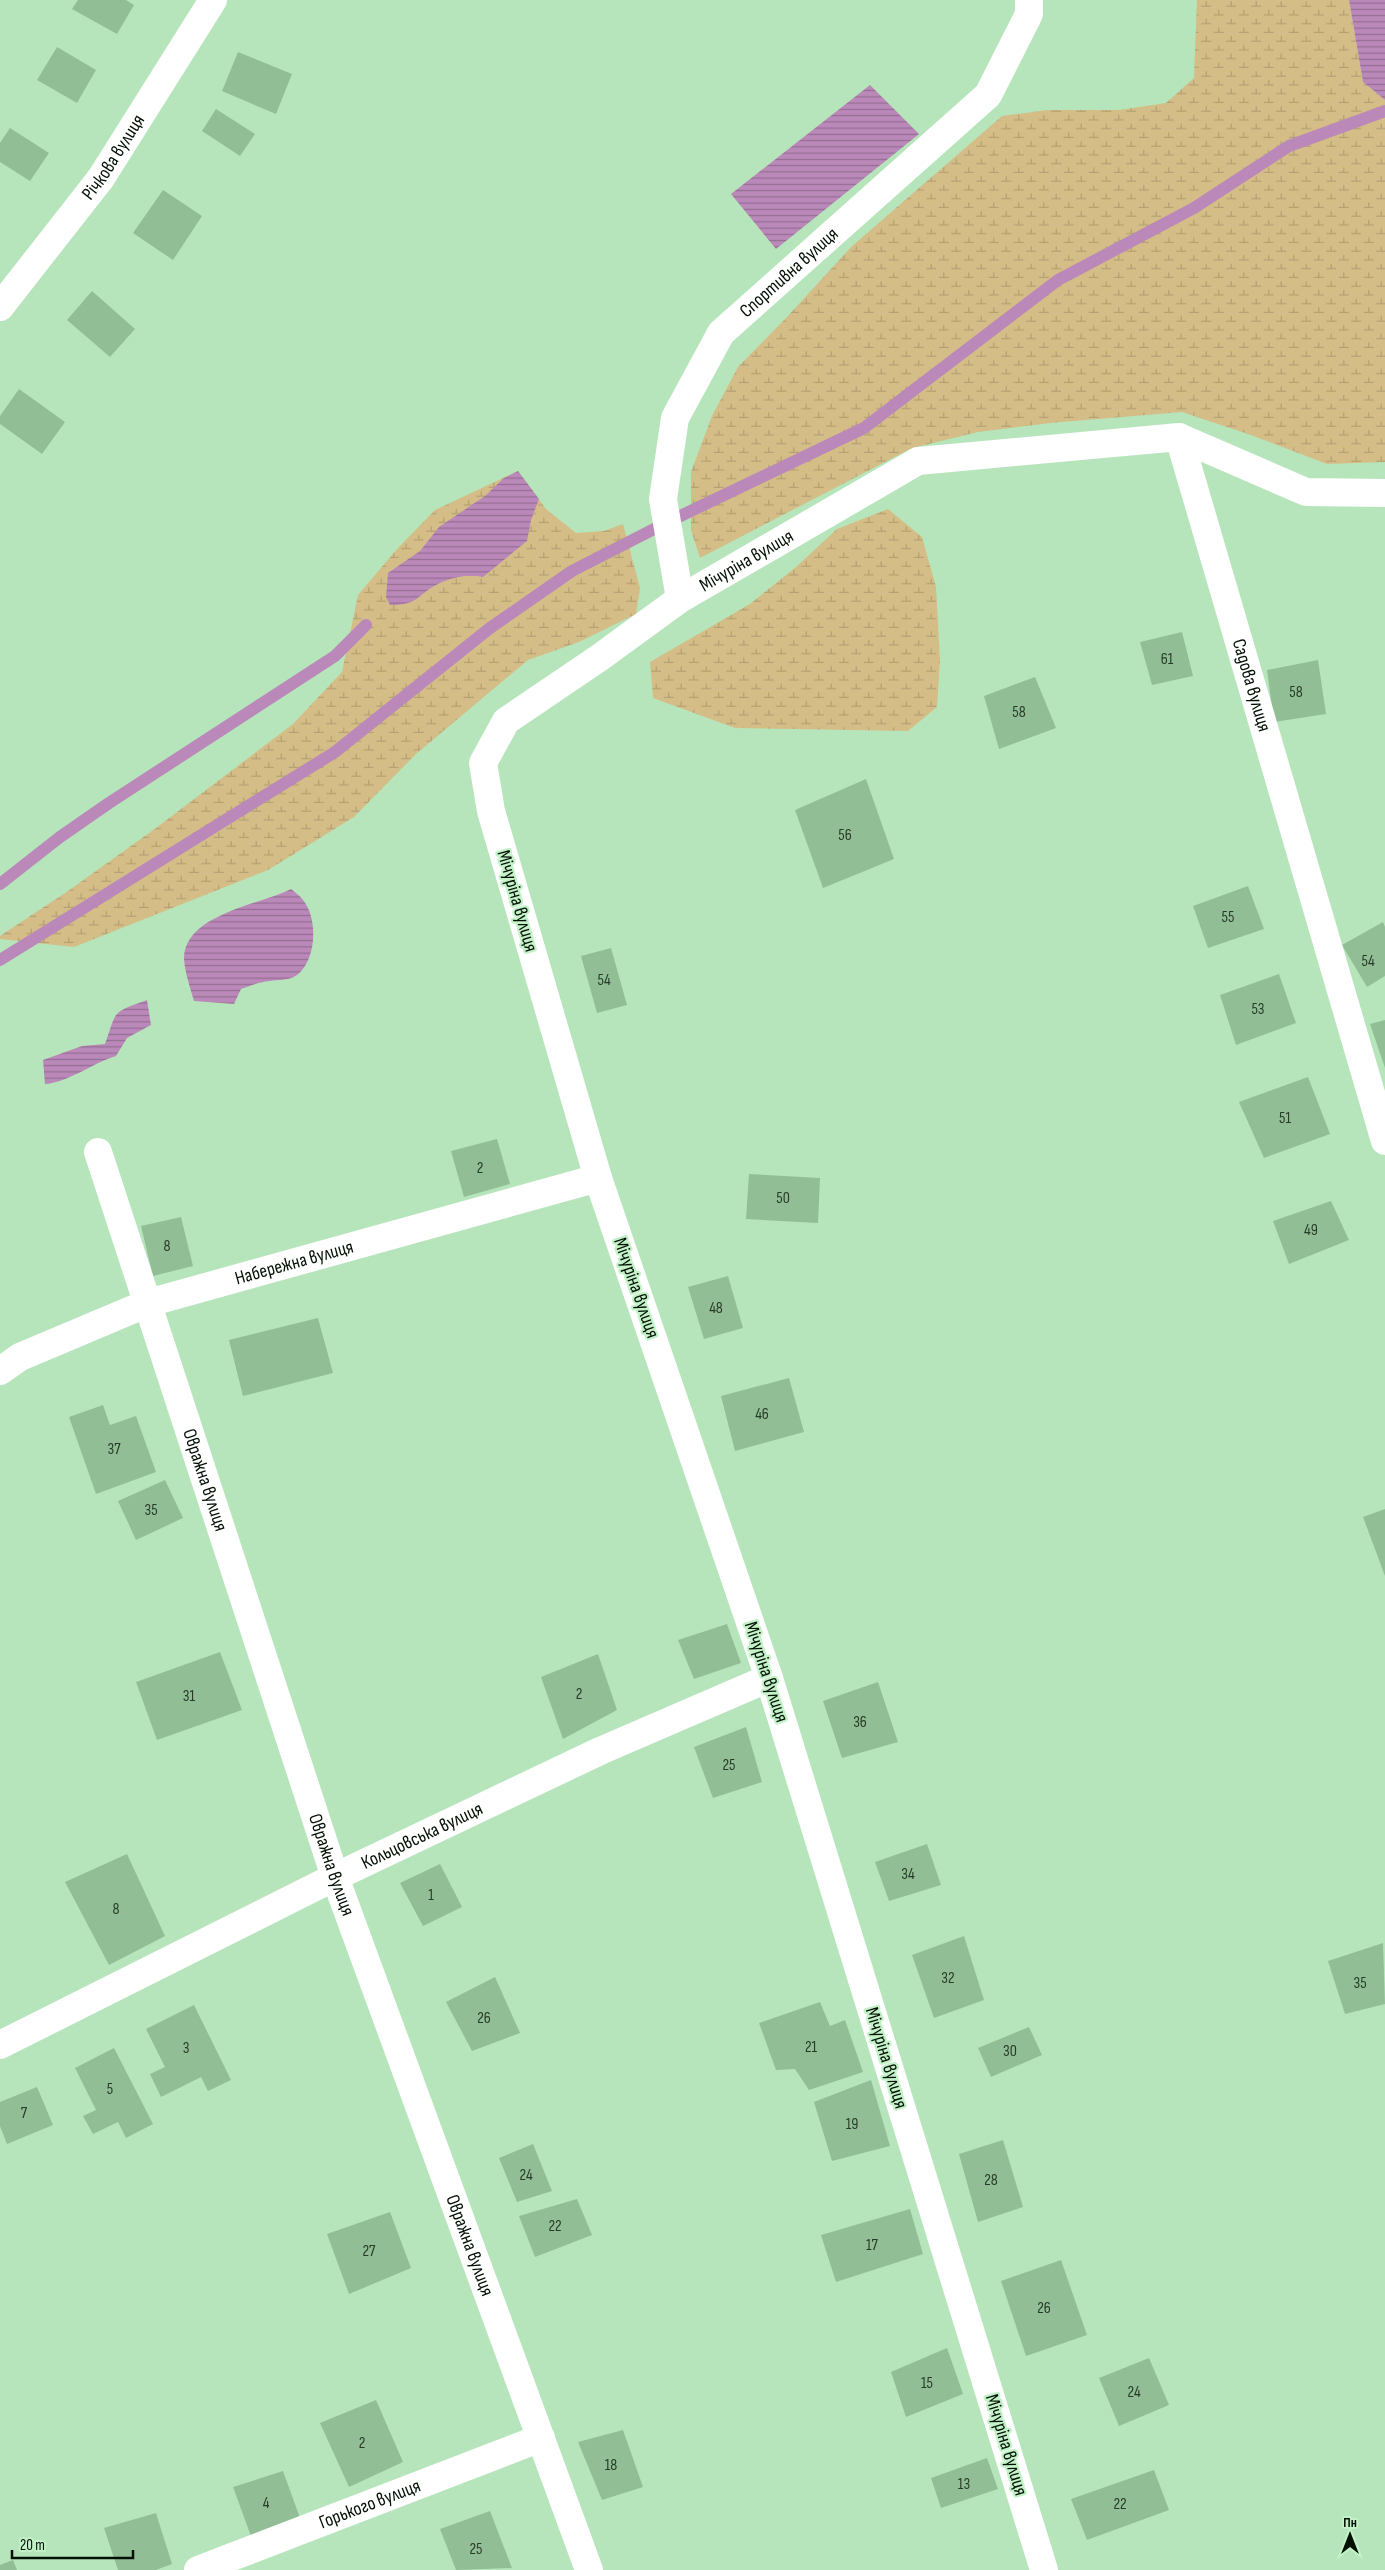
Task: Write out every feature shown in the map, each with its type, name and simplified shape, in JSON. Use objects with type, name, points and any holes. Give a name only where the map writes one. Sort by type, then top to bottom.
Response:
[{"type":"street","name":"Річкова вулиця","points":[[0,307],[101,178],[213,0]]},
{"type":"street","name":"Спортивна вулиця","points":[[680,598],[663,499],[672,436],[675,418],[720,333],[988,95],[1029,14],[1029,0]]},
{"type":"street","name":"Мічуріна вулиця","points":[[1044,2570],[769,1678],[598,1178],[491,811],[483,763],[506,721],[599,658],[680,598],[918,461],[1179,437]]},
{"type":"street","points":[[1179,437],[1306,492],[1385,493]]},
{"type":"street","name":"Садова вулиця","points":[[1179,437],[1385,1141]]},
{"type":"street","name":"Овражна вулиця","points":[[98,1152],[335,1877],[589,2570]]},
{"type":"street","name":"Набережна вулиця","points":[[0,1371],[20,1357],[148,1303],[598,1178]]},
{"type":"street","name":"Кольцовська вулиця","points":[[0,2045],[335,1877],[600,1751],[769,1678]]},
{"type":"street","name":"Горького вулиця","points":[[198,2570],[541,2438]]},
{"type":"green space","points":[[1197,0],[1349,0],[1363,82],[1385,100],[1385,462],[1327,464],[1248,434],[1182,412],[1050,423],[978,432],[912,448],[700,558],[691,530],[691,472],[712,416],[738,367],[851,247],[1002,116],[1047,110],[1119,110],[1166,103],[1194,78]]},
{"type":"green space","points":[[518,471],[546,509],[576,533],[604,531],[623,524],[640,588],[636,614],[579,642],[528,660],[416,754],[354,817],[268,870],[74,947],[0,939],[0,936],[68,891],[156,828],[293,724],[342,672],[358,595],[397,549],[435,510]]},
{"type":"green space","points":[[888,509],[922,537],[936,587],[940,660],[937,707],[908,731],[735,728],[653,698],[650,662],[750,604],[796,567],[837,529]]},
{"type":"shaded area","points":[[1349,0],[1385,0],[1385,100],[1363,82]]},
{"type":"shaded area","points":[[870,85],[919,134],[776,249],[731,194]]},
{"type":"shaded area","points":[[518,471],[539,499],[531,520],[527,541],[483,577],[466,576],[449,580],[431,588],[413,601],[400,605],[390,605],[386,597],[388,573],[420,551],[439,527],[485,496],[504,478]]},
{"type":"shaded area","points":[[291,889],[302,899],[308,908],[313,927],[312,949],[304,968],[297,975],[289,979],[267,981],[241,989],[234,1004],[194,1001],[184,959],[187,944],[196,931],[226,913]]},
{"type":"shaded area","points":[[147,1000],[151,1025],[127,1038],[116,1056],[63,1080],[45,1084],[43,1060],[82,1046],[105,1044],[117,1014]]},
{"type":"building","points":[[78,0],[126,0],[134,5],[117,34],[72,9]]},
{"type":"building","points":[[57,47],[96,70],[77,103],[37,80]]},
{"type":"building","points":[[238,52],[292,74],[276,114],[222,91]]},
{"type":"building","points":[[216,109],[255,134],[240,156],[202,131]]},
{"type":"building","points":[[10,128],[49,153],[30,181],[0,162],[0,143]]},
{"type":"building","points":[[163,190],[202,216],[173,260],[133,233]]},
{"type":"building","points":[[92,291],[135,329],[110,357],[67,320]]},
{"type":"building","points":[[19,389],[65,422],[42,454],[0,424],[0,416]]},
{"type":"building","points":[[1182,632],[1193,676],[1152,685],[1140,642]]},
{"type":"building","points":[[1318,660],[1326,714],[1274,722],[1267,670]]},
{"type":"building","points":[[1035,677],[1056,728],[999,749],[984,696]]},
{"type":"building","points":[[866,779],[894,859],[823,888],[795,810]]},
{"type":"building","points":[[1248,886],[1264,929],[1208,948],[1193,906]]},
{"type":"building","points":[[1383,922],[1385,927],[1385,976],[1367,987],[1342,945]]},
{"type":"building","points":[[611,948],[627,1005],[597,1013],[581,956]]},
{"type":"building","points":[[1279,974],[1296,1023],[1236,1045],[1220,995]]},
{"type":"building","points":[[1385,1020],[1385,1068],[1370,1024]]},
{"type":"building","points":[[1308,1077],[1330,1134],[1264,1158],[1239,1102]]},
{"type":"building","points":[[497,1139],[510,1184],[464,1197],[451,1151]]},
{"type":"building","points":[[749,1174],[820,1178],[818,1223],[746,1219]]},
{"type":"building","points":[[1331,1201],[1349,1240],[1289,1264],[1273,1221]]},
{"type":"building","points":[[181,1217],[193,1266],[153,1276],[141,1226]]},
{"type":"building","points":[[728,1276],[743,1328],[704,1339],[688,1287]]},
{"type":"building","points":[[318,1318],[333,1373],[243,1396],[229,1340]]},
{"type":"building","points":[[789,1378],[804,1432],[735,1451],[721,1396]]},
{"type":"building","points":[[103,1405],[110,1425],[136,1416],[156,1472],[96,1494],[69,1417]]},
{"type":"building","points":[[165,1480],[183,1518],[136,1540],[118,1501]]},
{"type":"building","points":[[1385,1509],[1385,1576],[1363,1517]]},
{"type":"building","points":[[727,1624],[741,1663],[694,1679],[678,1640]]},
{"type":"building","points":[[220,1652],[242,1710],[157,1740],[136,1682]]},
{"type":"building","points":[[598,1654],[617,1710],[563,1739],[541,1677]]},
{"type":"building","points":[[878,1682],[898,1742],[842,1758],[823,1701]]},
{"type":"building","points":[[746,1727],[762,1782],[713,1798],[694,1747]]},
{"type":"building","points":[[927,1844],[941,1885],[889,1901],[875,1862]]},
{"type":"building","points":[[127,1854],[165,1936],[109,1965],[65,1882]]},
{"type":"building","points":[[440,1864],[462,1907],[423,1926],[400,1883]]},
{"type":"building","points":[[964,1936],[984,2000],[934,2018],[912,1955]]},
{"type":"building","points":[[1383,1943],[1385,2004],[1345,2014],[1328,1961]]},
{"type":"building","points":[[495,1977],[520,2033],[472,2051],[446,2002]]},
{"type":"building","points":[[820,2002],[830,2026],[845,2020],[863,2072],[809,2090],[795,2069],[776,2070],[759,2023]]},
{"type":"building","points":[[194,2005],[231,2080],[208,2091],[201,2077],[161,2097],[150,2074],[165,2067],[146,2029]]},
{"type":"building","points":[[1029,2027],[1042,2055],[991,2077],[978,2048]]},
{"type":"building","points":[[114,2048],[153,2124],[126,2138],[118,2122],[93,2134],[83,2116],[96,2110],[75,2068]]},
{"type":"building","points":[[871,2080],[890,2146],[832,2161],[814,2102]]},
{"type":"building","points":[[37,2087],[53,2125],[7,2144],[0,2126],[0,2102]]},
{"type":"building","points":[[1003,2140],[1023,2207],[978,2222],[959,2154]]},
{"type":"building","points":[[533,2144],[552,2191],[517,2202],[499,2158]]},
{"type":"building","points":[[577,2199],[592,2235],[535,2257],[519,2216]]},
{"type":"building","points":[[910,2209],[923,2254],[836,2282],[821,2235]]},
{"type":"building","points":[[390,2212],[411,2268],[349,2294],[327,2234]]},
{"type":"building","points":[[1061,2260],[1087,2335],[1026,2356],[1001,2281]]},
{"type":"building","points":[[947,2348],[963,2394],[906,2417],[891,2372]]},
{"type":"building","points":[[1149,2358],[1169,2405],[1119,2426],[1099,2378]]},
{"type":"building","points":[[376,2400],[403,2462],[349,2487],[320,2423]]},
{"type":"building","points":[[623,2430],[643,2487],[602,2500],[578,2442]]},
{"type":"building","points":[[987,2458],[998,2489],[941,2508],[931,2478]]},
{"type":"building","points":[[1154,2470],[1169,2510],[1087,2540],[1071,2499]]},
{"type":"building","points":[[283,2471],[300,2518],[252,2539],[233,2487]]},
{"type":"building","points":[[490,2511],[512,2568],[456,2570],[440,2529]]},
{"type":"building","points":[[156,2513],[172,2564],[156,2570],[118,2570],[104,2528]]},
{"type":"building","points":[[13,2560],[17,2570],[0,2570],[0,2565]]},
{"type":"waterway","points":[[674,519],[864,428],[1058,280],[1194,208],[1289,146],[1385,111]]},
{"type":"waterway","points":[[0,960],[335,752],[490,628],[572,571],[656,528]]},
{"type":"waterway","points":[[0,884],[60,837],[109,803],[335,656],[366,625]]}]
